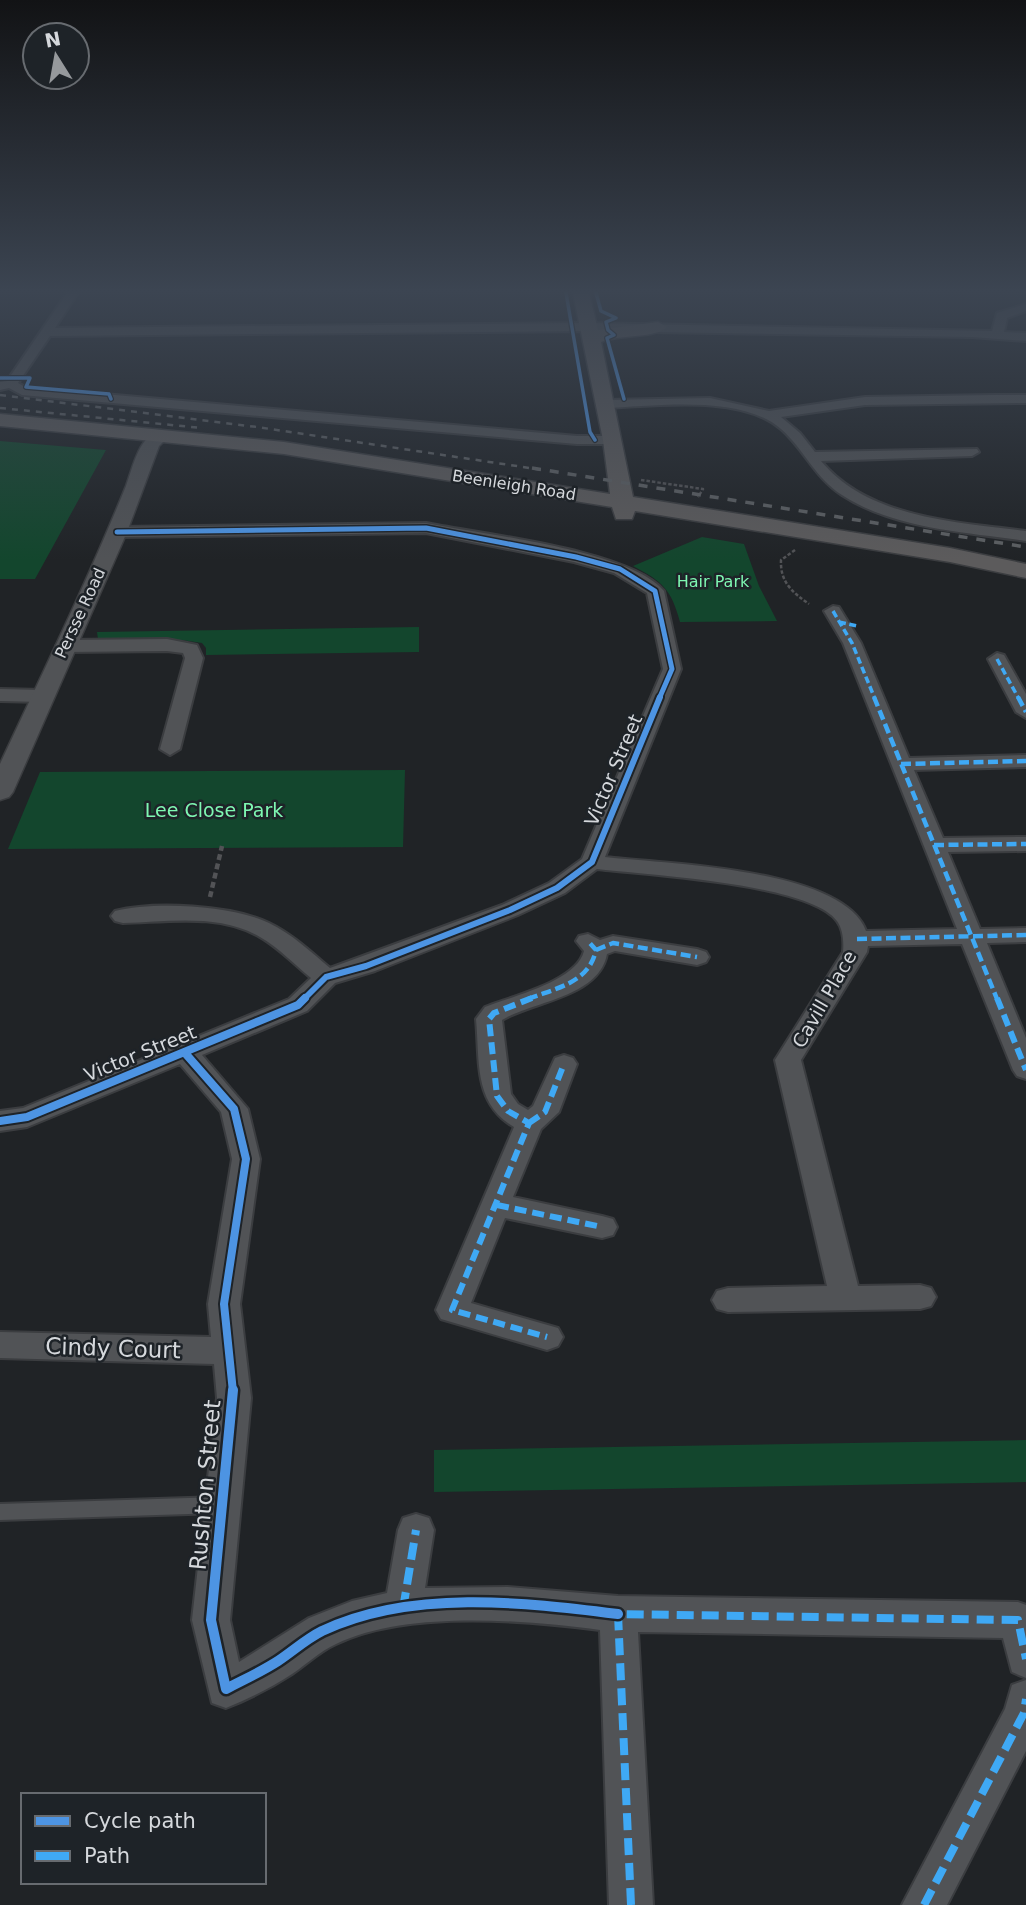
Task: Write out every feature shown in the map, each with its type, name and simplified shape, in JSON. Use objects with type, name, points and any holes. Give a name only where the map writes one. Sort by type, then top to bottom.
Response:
[{"type":"main road","points":[[600,382],[627,495]]},
{"type":"main road","name":"Beenleigh Road","points":[[0,420],[232,451],[627,495],[813,545],[1026,571]]},
{"type":"main road","name":"Beenleigh Road","points":[[0,430],[284,448],[564,493],[627,495]]},
{"type":"street","points":[[901,382],[914,400]]},
{"type":"street","points":[[5,385],[22,391],[576,440],[613,440]]},
{"type":"street","points":[[605,404],[1026,399]]},
{"type":"street","points":[[710,403],[769,415],[790,428],[827,477],[870,502],[917,517],[1026,536]]},
{"type":"street","points":[[769,415],[826,403]]},
{"type":"street","name":"Persse Road","points":[[0,792],[156,439]]},
{"type":"street","points":[[811,457],[972,452]]},
{"type":"street","name":"Victor Street","points":[[0,1121],[27,1117],[298,1005],[326,977],[366,966],[510,910],[581,873],[592,862],[672,669],[654,591],[620,569],[576,557],[426,528],[117,532]]},
{"type":"street","points":[[843,620],[1025,1063]]},
{"type":"street","points":[[65,646],[167,645],[190,649],[194,658],[170,749]]},
{"type":"street","points":[[997,659],[1024,704]]},
{"type":"street","points":[[0,695],[42,696]]},
{"type":"street","points":[[901,764],[1026,761]]},
{"type":"street","points":[[934,845],[1026,844]]},
{"type":"street","name":"Cavill Place","points":[[592,862],[777,884],[814,895],[843,913],[857,939],[855,953],[788,1060],[845,1297]]},
{"type":"street","points":[[123,916],[206,915],[240,920],[263,929],[326,977]]},
{"type":"street","points":[[857,939],[1026,935]]},
{"type":"street","points":[[529,1123],[508,1111],[497,1096],[489,1019],[494,1013],[579,979],[593,965],[592,945],[613,943],[697,957]]},
{"type":"street","name":"Rushton Street","points":[[185,1052],[234,1109],[246,1159],[224,1304],[234,1398],[211,1620],[226,1689],[273,1664],[322,1630],[358,1617],[403,1609]]},
{"type":"street","points":[[547,1337],[452,1310],[529,1123],[545,1112],[564,1064]]},
{"type":"street","points":[[497,1205],[602,1227]]},
{"type":"street","points":[[727,1300],[920,1297]]},
{"type":"street","name":"Cindy Court","points":[[0,1345],[227,1351]]},
{"type":"street","points":[[416,1530],[403,1609],[543,1604],[618,1614],[1022,1619],[1026,1659]]},
{"type":"street","points":[[618,1614],[631,1905]]},
{"type":"street","points":[[924,1905],[1024,1713],[1026,1699]]},
{"type":"lane","points":[[0,1512],[224,1505]]},
{"type":"path","points":[[627,495],[703,489],[693,504]]},
{"type":"path","points":[[795,550],[781,560],[779,575],[788,590],[809,604]]},
{"type":"path","points":[[206,915],[222,846]]},
{"type":"green space","points":[[0,441],[106,450],[35,579],[0,579]]},
{"type":"green space","name":"Hair Park","points":[[702,537],[744,544],[759,586],[777,621],[680,622],[669,594],[659,582],[633,566]]},
{"type":"green space","points":[[419,627],[419,652],[206,655],[206,648],[202,643],[182,640],[106,641],[98,639],[97,632]]},
{"type":"green space","name":"Lee Close Park","points":[[405,770],[403,847],[8,849],[40,772]]},
{"type":"green space","points":[[1026,1440],[1026,1482],[434,1492],[434,1450]]},
{"type":"railway","points":[[0,395],[257,427],[543,470]]},
{"type":"railway","points":[[0,408],[202,428]]},
{"type":"railway","points":[[532,468],[1026,547]]},
{"type":"marked path","points":[[833,611],[852,643],[1026,1070]]},
{"type":"marked path","points":[[839,622],[857,626]]},
{"type":"marked path","points":[[997,659],[1026,712]]},
{"type":"marked path","points":[[901,764],[1026,761]]},
{"type":"marked path","points":[[934,845],[1026,844]]},
{"type":"marked path","points":[[857,939],[1026,935]]},
{"type":"marked path","points":[[547,1337],[452,1310],[529,1123],[508,1111],[497,1096],[489,1019],[494,1013],[579,979],[593,965],[596,950],[588,941]]},
{"type":"marked path","points":[[596,950],[613,943],[697,957]]},
{"type":"marked path","points":[[529,1123],[545,1112],[564,1064]]},
{"type":"marked path","points":[[497,1205],[602,1227]]},
{"type":"marked path","points":[[403,1609],[416,1530]]},
{"type":"marked path","points":[[631,1905],[618,1614],[1018,1620],[1026,1659]]},
{"type":"marked path","points":[[924,1905],[1024,1713],[1026,1699]]},
{"type":"cycle path","points":[[28,382],[26,387],[109,394],[111,399]]},
{"type":"cycle path","points":[[581,382],[590,432],[595,440]]},
{"type":"cycle path","points":[[619,382],[624,399]]},
{"type":"cycle path","points":[[0,1121],[27,1117],[298,1005],[326,977],[366,966],[510,910],[557,888],[581,873],[592,862],[672,669],[655,591],[620,569],[576,557],[426,528],[117,532]]},
{"type":"cycle path","points":[[185,1053],[234,1109],[246,1159],[224,1304],[234,1398],[211,1620],[226,1689],[273,1664],[322,1631],[352,1619],[388,1610],[508,1604],[618,1614]]}]
